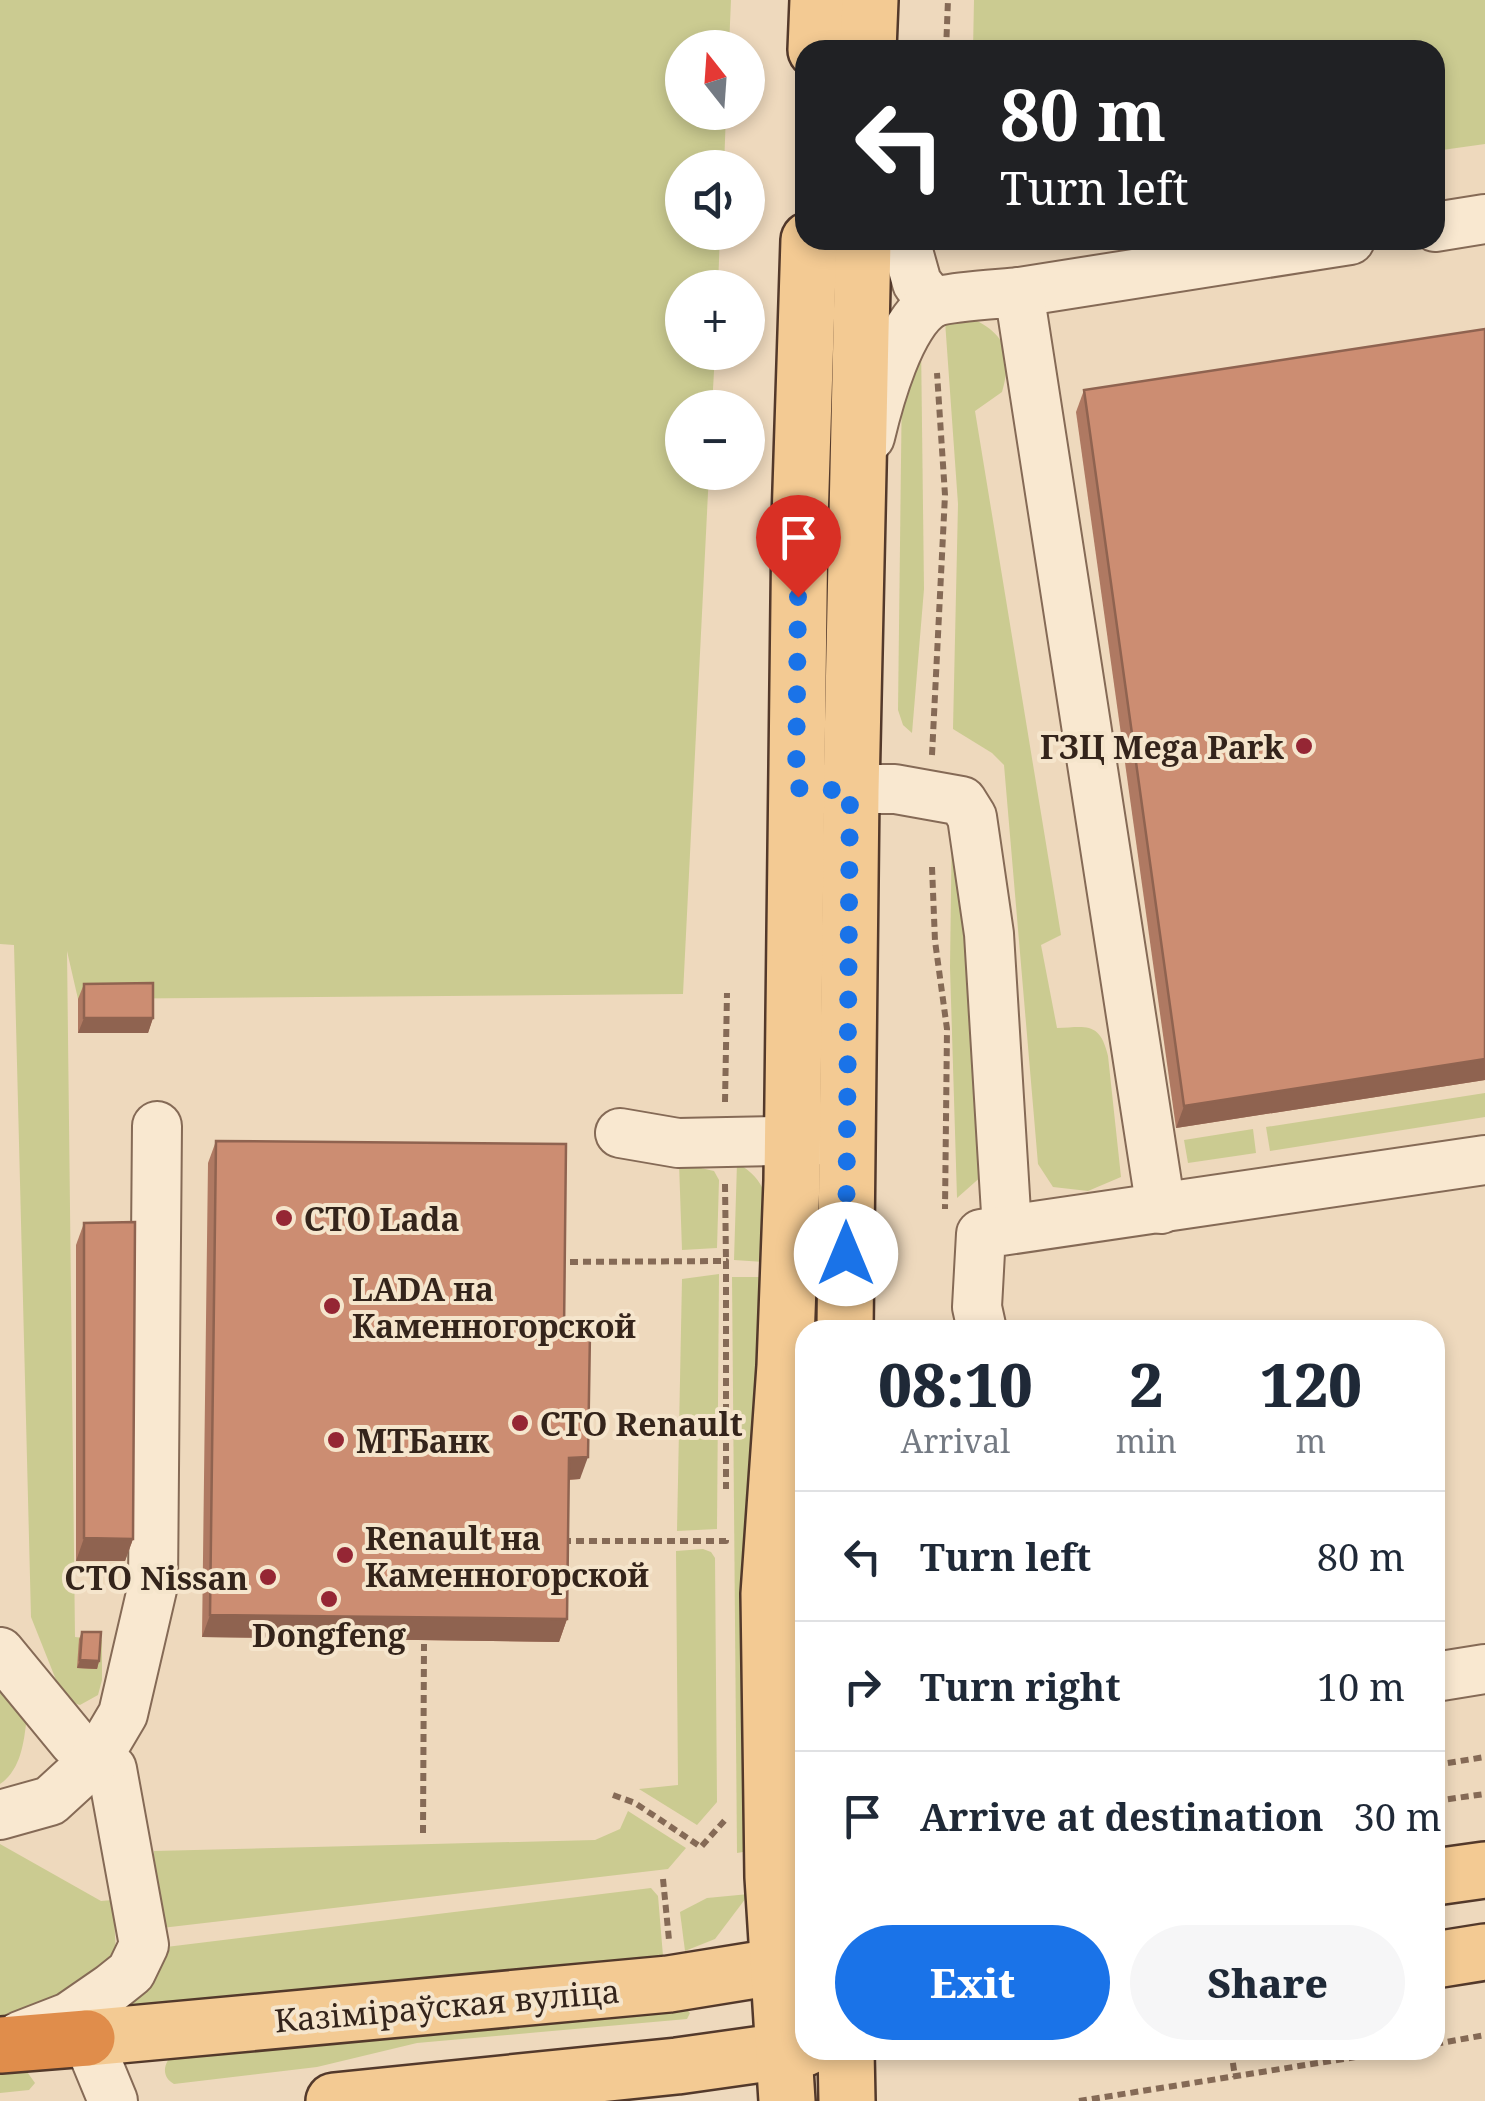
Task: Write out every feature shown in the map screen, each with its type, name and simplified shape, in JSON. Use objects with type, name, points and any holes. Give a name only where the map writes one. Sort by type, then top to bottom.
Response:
[{"type":"highway","points":[[0,2044],[88,2038]]},
{"type":"main road","points":[[816,40],[818,0]]},
{"type":"main road","points":[[868,40],[870,0]]},
{"type":"main road","points":[[334,2101],[677,2066],[792,2066],[792,1964],[773,1877],[769,1594],[785,1366],[792,1141],[800,520],[810,250]]},
{"type":"main road","points":[[845,1320],[850,791],[863,250]]},
{"type":"main road","points":[[1445,1876],[1485,1870]]},
{"type":"main road","points":[[1445,1958],[1485,1952]]},
{"type":"main road","name":"Казіміраўская вуліца","points":[[88,2038],[669,1984],[792,1964]]},
{"type":"main road","points":[[846,2060],[847,2101]]},
{"type":"lane","points":[[1445,225],[1485,219]]},
{"type":"lane","points":[[908,250],[917,283],[933,303]]},
{"type":"lane","points":[[856,490],[880,398],[907,330],[933,303],[1286,250]]},
{"type":"lane","points":[[1019,292],[1161,1209]]},
{"type":"lane","points":[[796,788],[895,789],[962,801],[972,817],[990,934],[1007,1229]]},
{"type":"lane","points":[[0,1815],[50,1801],[96,1758],[123,1714],[153,1585],[157,1126]]},
{"type":"lane","points":[[620,1133],[678,1144],[846,1140]]},
{"type":"lane","points":[[980,1320],[977,1307],[981,1234],[1485,1160]]},
{"type":"lane","points":[[0,1652],[74,1742],[112,1769],[144,1944],[131,1972],[69,2017],[0,2044]]},
{"type":"lane","points":[[1445,1675],[1485,1669]]},
{"type":"lane","points":[[77,2101],[88,2038]]},
{"type":"lane","points":[[88,2038],[113,2101]]},
{"type":"path","points":[[946,40],[948,0]]},
{"type":"path","points":[[556,1262],[726,1261],[726,1504]]},
{"type":"path","points":[[560,1541],[726,1541],[726,1522]]},
{"type":"path","points":[[423,1834],[424,1644]]},
{"type":"path","points":[[1445,1763],[1485,1757]]},
{"type":"path","points":[[1445,1800],[1485,1794]]},
{"type":"path","points":[[613,1795],[636,1803],[701,1847]]},
{"type":"path","points":[[664,1879],[669,1945]]},
{"type":"path","points":[[1445,2042],[1485,2036]]},
{"type":"path","points":[[1232,2060],[1234,2077]]},
{"type":"path","points":[[1079,2101],[1339,2060]]},
{"type":"green space","points":[[0,0],[731,0],[730,30],[665,30],[665,130],[725,130],[725,150],[665,150],[665,250],[719,250],[719,270],[665,270],[665,370],[714,370],[713,390],[665,390],[665,490],[708,490],[683,994],[78,999],[67,951],[75,1637],[102,1640],[98,1695],[80,1705],[62,1695],[31,1617],[14,945],[0,944]]},
{"type":"green space","points":[[974,0],[1485,0],[1485,144],[1445,150],[1445,40],[973,40]]},
{"type":"green space","points":[[975,320],[995,333],[1007,358],[1002,392],[975,411],[1061,935],[1041,945],[1057,1028],[1084,1027],[1096,1031],[1108,1056],[1121,1177],[1088,1191],[1053,1187],[1038,1164],[1004,765],[953,729],[958,504],[945,321]]},
{"type":"green space","points":[[921,342],[924,589],[912,733],[903,725],[898,710],[902,379]]},
{"type":"green space","points":[[952,816],[961,841],[983,1175],[957,1198],[950,967]]},
{"type":"green space","points":[[1485,1093],[1485,1117],[1270,1151],[1266,1127]]},
{"type":"green space","points":[[1253,1129],[1256,1153],[1188,1163],[1184,1140]]},
{"type":"green space","points":[[679,1163],[714,1171],[719,1180],[717,1248],[682,1250]]},
{"type":"green space","points":[[737,1163],[750,1172],[765,1194],[764,1262],[734,1260]]},
{"type":"green space","points":[[719,1274],[717,1529],[677,1531],[682,1279]]},
{"type":"green space","points":[[732,1277],[765,1277],[749,1851],[737,1853]]},
{"type":"green space","points":[[703,1549],[715,1558],[717,1802],[697,1825],[639,1789],[678,1785],[676,1551]]},
{"type":"green space","points":[[0,1685],[27,1716],[17,1762],[0,1784]]},
{"type":"green space","points":[[628,1811],[686,1848],[668,1869],[153,1929],[154,1851],[595,1840],[620,1829]]},
{"type":"green space","points":[[0,1844],[101,1901],[113,1900],[116,1952],[88,1984],[0,2027]]},
{"type":"green space","points":[[651,1888],[658,1896],[663,1956],[94,2021],[166,1947]]},
{"type":"green space","points":[[749,1894],[715,1939],[685,1951],[680,1912],[707,1898]]},
{"type":"green space","points":[[686,2009],[690,2013],[687,2019],[417,2043],[317,2067],[174,2084],[165,2073],[174,2053]]},
{"type":"green space","points":[[25,2069],[35,2083],[29,2090],[0,2093],[0,2071]]},
{"type":"building","name":"ГЗЦ Mega Park","points":[[1485,329],[1485,1059],[1184,1106],[1084,390]]},
{"type":"building","points":[[153,983],[153,1018],[84,1018],[84,984]]},
{"type":"building","points":[[216,1141],[566,1144],[564,1331],[590,1332],[588,1457],[569,1458],[567,1619],[210,1615]]},
{"type":"building","points":[[135,1222],[133,1539],[84,1538],[84,1223]]},
{"type":"building","points":[[82,1632],[101,1632],[99,1661],[80,1660]]},
{"type":"place","name":"ГЗЦ Mega Park","points":[[1304,746]]},
{"type":"place","name":"СТО Lada","points":[[284,1218]]},
{"type":"place","name":"LADA на Каменногорской","points":[[332,1306]]},
{"type":"place","name":"СТО Renault","points":[[520,1423]]},
{"type":"place","name":"МТБанк","points":[[336,1440]]},
{"type":"place","name":"Renault на Каменногорской","points":[[345,1555]]},
{"type":"place","name":"СТО Nissan","points":[[268,1577]]},
{"type":"place","name":"Dongfeng","points":[[329,1599]]},
{"type":"route","points":[[798,597],[796,788],[850,791],[846,1254]]}]
